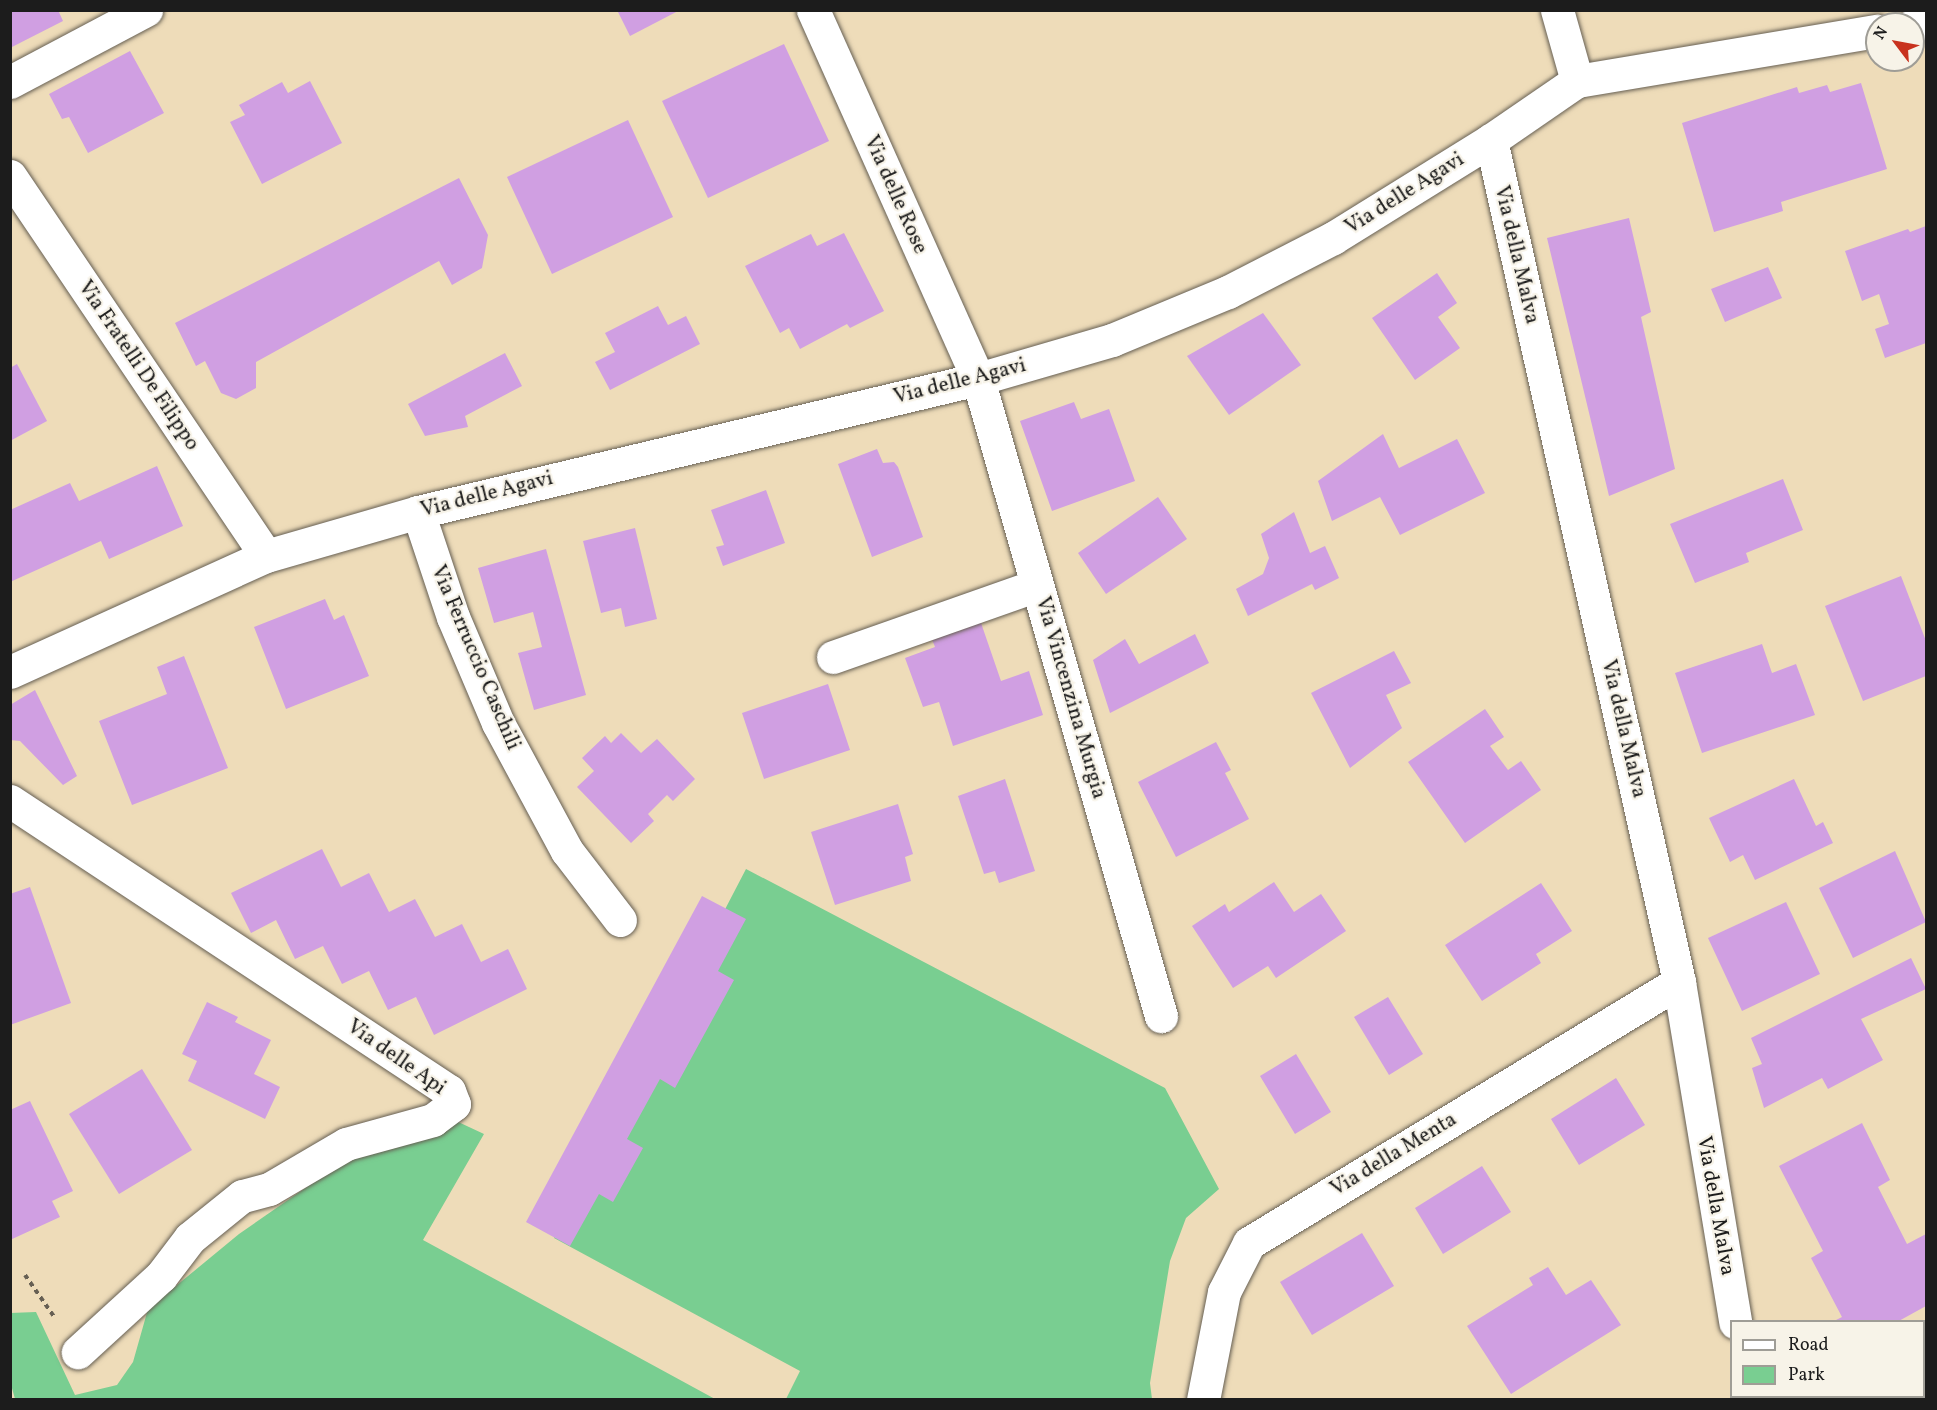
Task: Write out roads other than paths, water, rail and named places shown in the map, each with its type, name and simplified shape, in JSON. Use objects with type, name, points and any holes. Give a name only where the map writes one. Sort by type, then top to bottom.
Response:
[{"type":"street","points":[[10,82],[146,10]]},
{"type":"street","name":"Via delle Rose","points":[[813,10],[978,379]]},
{"type":"street","points":[[1557,10],[1577,81]]},
{"type":"street","name":"Via delle Agavi","points":[[10,672],[266,556],[418,512],[978,379],[1112,340],[1228,292],[1333,238],[1491,140],[1577,81],[1865,33]]},
{"type":"street","name":"Via della Malva","points":[[1491,140],[1679,982],[1735,1320]]},
{"type":"street","name":"Via Fratelli De Filippo","points":[[10,176],[266,556]]},
{"type":"street","name":"Via Vincenzina Murgia","points":[[978,379],[1161,1016]]},
{"type":"street","name":"Via Ferruccio Caschili","points":[[418,512],[453,617],[498,723],[567,851],[620,920]]},
{"type":"street","points":[[833,657],[1037,585]]},
{"type":"street","name":"Via delle Api","points":[[10,801],[449,1091],[454,1104],[433,1120],[346,1144],[269,1190],[242,1196],[190,1238],[161,1276],[78,1352]]},
{"type":"street","name":"Via della Menta","points":[[1203,1400],[1224,1292],[1250,1244],[1679,982]]}]
